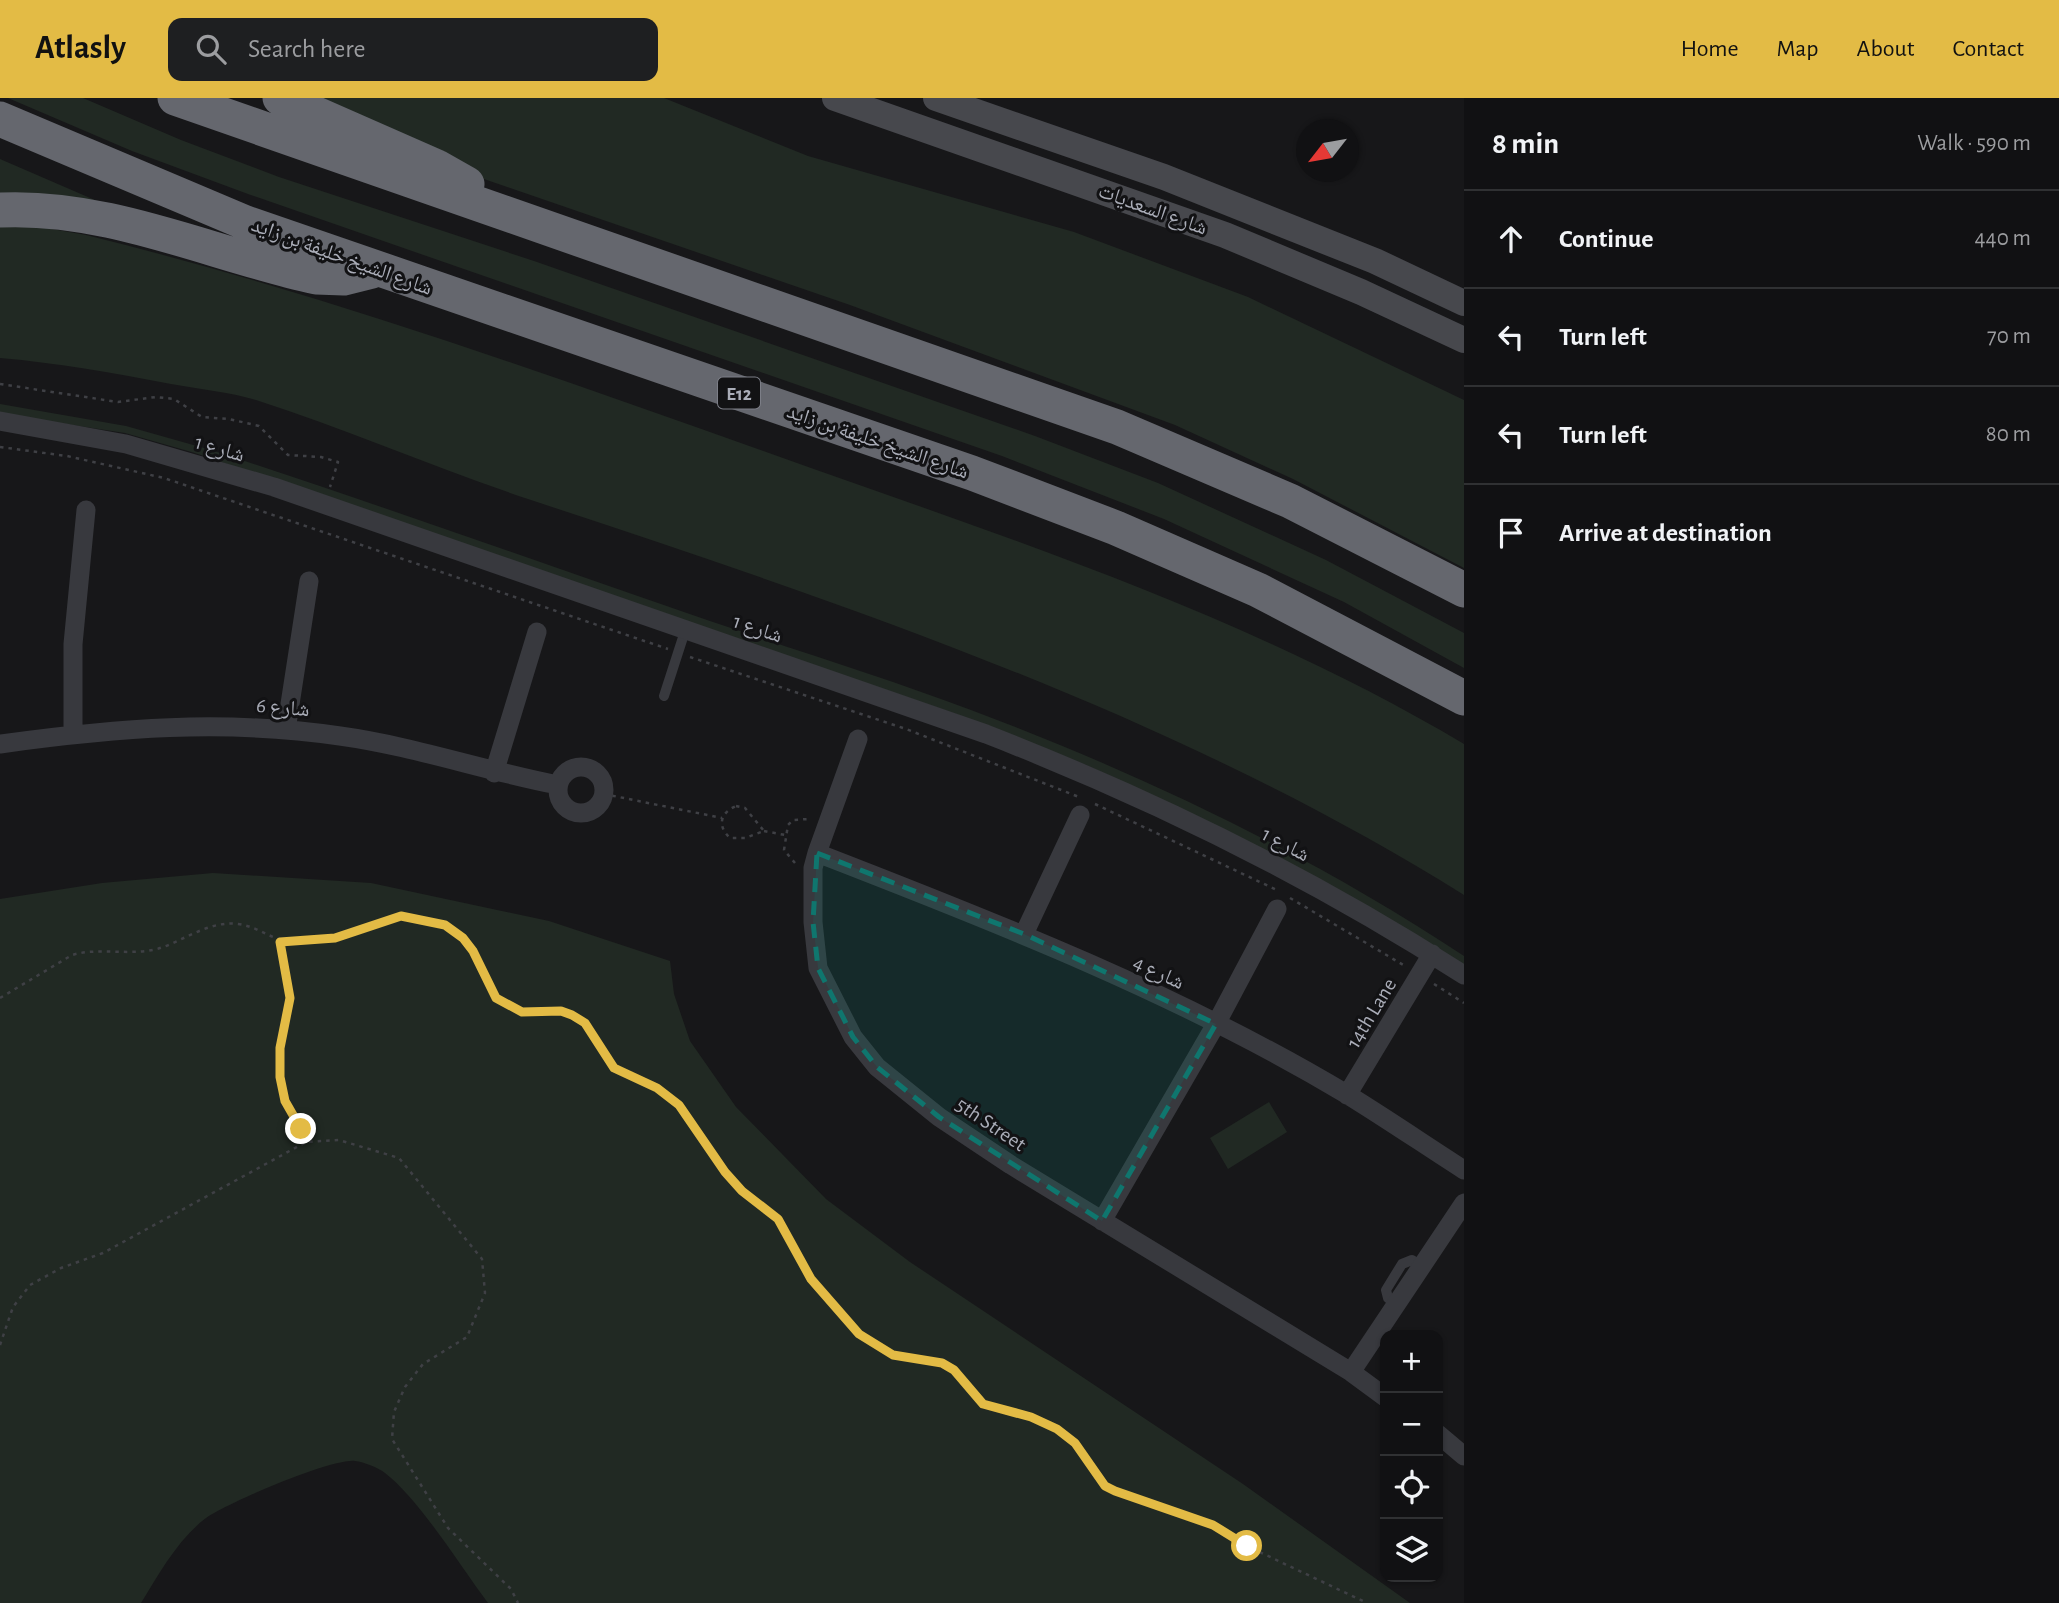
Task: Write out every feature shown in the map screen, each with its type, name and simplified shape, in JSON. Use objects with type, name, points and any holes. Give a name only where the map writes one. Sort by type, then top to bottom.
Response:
[{"type":"highway","points":[[175,98],[1117,427],[1290,501],[1464,590]]},
{"type":"highway","points":[[280,98],[437,167],[462,180],[506,214]]},
{"type":"highway","name":"شارع الشيخ خليفة بن زايد","points":[[0,119],[246,223],[376,270],[972,473],[1080,514],[1258,590],[1464,698]]},
{"type":"highway","points":[[0,210],[52,211],[107,220],[316,277],[344,278],[376,270]]},
{"type":"street","name":"شارع السعديات","points":[[835,98],[1225,235],[1464,340]]},
{"type":"street","name":"شارع السعديات","points":[[936,98],[1164,177],[1375,261],[1464,303]]},
{"type":"street","name":"شارع 1","points":[[0,421],[126,444],[324,504],[857,686],[1082,771],[1265,859],[1355,907],[1464,975]]},
{"type":"street","points":[[73,734],[73,644],[86,510]]},
{"type":"street","points":[[286,730],[309,581]]},
{"type":"street","points":[[494,773],[537,632]]},
{"type":"street","name":"شارع 6","points":[[0,744],[73,734],[217,725],[286,730],[342,736],[494,773],[558,785]]},
{"type":"street","name":"5th Street","points":[[858,739],[810,858],[813,869],[813,922],[818,968],[853,1037],[877,1067],[939,1117],[1381,1393]]},
{"type":"street","points":[[573,768],[589,768],[601,778],[604,794],[597,807],[576,813],[564,806],[558,785],[566,772],[573,768]]},
{"type":"street","points":[[1024,934],[1080,815]]},
{"type":"street","name":"شارع 4","points":[[810,858],[1024,934],[1216,1024],[1347,1095],[1464,1170]]},
{"type":"street","points":[[1102,1221],[1216,1024],[1277,909]]},
{"type":"street","name":"14th Lane","points":[[1347,1095],[1432,954]]},
{"type":"street","points":[[1351,1372],[1464,1203]]},
{"type":"street","points":[[1443,1438],[1464,1456]]},
{"type":"lane","points":[[664,696],[686,628]]},
{"type":"path","points":[[0,384],[118,402],[156,397],[174,399],[202,417],[229,419],[259,426],[288,455],[321,457],[338,462],[324,504]]},
{"type":"path","points":[[0,446],[66,456],[164,478],[906,729],[1100,806],[1285,895],[1464,1003]]},
{"type":"path","points":[[604,794],[722,818]]},
{"type":"path","points":[[764,831],[745,808],[736,806],[726,810],[722,818],[724,832],[730,838],[745,838],[764,831],[786,835]]},
{"type":"path","points":[[810,858],[794,863],[783,844],[793,820],[816,821]]},
{"type":"path","points":[[0,998],[39,972],[83,952],[143,952],[173,943],[198,931],[237,924],[280,942],[335,938],[401,916],[445,925],[463,938],[473,951],[496,998],[522,1012],[561,1011],[572,1015],[585,1023],[614,1068],[657,1088],[679,1105],[725,1172],[742,1191],[778,1219],[811,1279],[859,1334],[893,1355],[942,1363],[954,1370],[983,1404],[1031,1417],[1057,1429],[1075,1443],[1105,1486],[1213,1525],[1247,1546],[1367,1603]]},
{"type":"path","points":[[280,942],[290,998],[280,1048],[282,1090],[306,1142]]},
{"type":"path","points":[[0,1345],[13,1307],[30,1285],[61,1268],[103,1253],[306,1142],[339,1140],[399,1158],[482,1259],[485,1293],[467,1337],[449,1351],[423,1364],[405,1387],[394,1412],[392,1439],[447,1528],[512,1589],[518,1603]]},
{"type":"highlighted area","points":[[817,853],[1024,934],[1216,1024],[1102,1221],[939,1117],[877,1067],[853,1037],[818,968],[813,922]]},
{"type":"shaded area","points":[[8,98],[83,98],[181,140],[279,177],[534,261],[1035,436],[1158,483],[1326,560],[1464,633],[1464,668],[1344,602],[1164,519],[1002,456],[248,194],[132,151]]},
{"type":"shaded area","points":[[286,98],[664,98],[808,156],[1074,232],[1248,297],[1464,400],[1464,568],[1293,479],[1175,425],[850,305],[429,160]]},
{"type":"shaded area","points":[[0,159],[111,207],[0,196]]},
{"type":"shaded area","points":[[0,226],[40,227],[86,235],[270,285],[452,342],[979,527],[1145,590],[1307,661],[1386,700],[1464,744],[1464,895],[1354,831],[1242,772],[1127,719],[891,624],[496,488],[256,400],[86,369],[0,358]]},
{"type":"shaded area","points":[[0,404],[126,426],[211,450],[971,710],[1162,789],[1286,851],[1406,919],[1464,956],[1464,966],[1231,833],[1084,764],[956,714],[195,453],[125,433],[0,414]]},
{"type":"shaded area","points":[[213,873],[371,883],[549,921],[670,961],[674,994],[690,1041],[736,1107],[826,1199],[910,1262],[1243,1484],[1410,1603],[488,1603],[412,1499],[379,1469],[355,1461],[325,1467],[280,1483],[206,1518],[178,1546],[141,1603],[0,1603],[0,899],[102,883]]},
{"type":"shaded area","points":[[1269,1102],[1287,1132],[1228,1169],[1210,1138]]},
{"type":"route","points":[[301,1129],[285,1101],[280,1077],[280,1048],[290,998],[280,942],[335,938],[352,934],[381,920],[401,916],[445,925],[463,938],[473,951],[496,998],[522,1012],[561,1011],[572,1015],[585,1023],[614,1068],[670,1096],[725,1172],[742,1191],[778,1219],[811,1279],[859,1334],[876,1347],[893,1355],[942,1363],[954,1370],[983,1404],[1031,1417],[1057,1429],[1075,1443],[1105,1486],[1213,1525],[1247,1546]]}]
